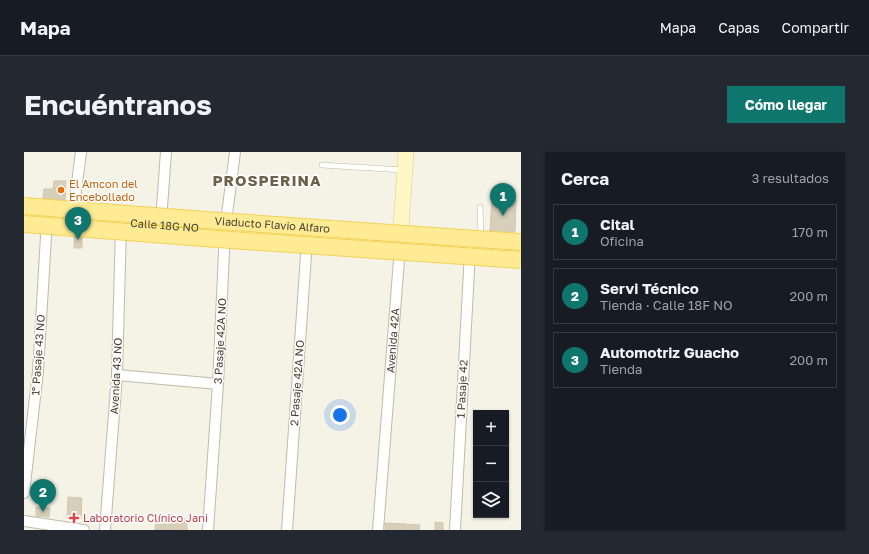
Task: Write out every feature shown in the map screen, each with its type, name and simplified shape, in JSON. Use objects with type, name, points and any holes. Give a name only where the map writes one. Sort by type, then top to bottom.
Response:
[{"type":"main road","name":"Viaducto Flavio Alfaro","points":[[24,206],[227,222],[521,242]]},
{"type":"main road","name":"Viaducto Flavio Alfaro","points":[[24,224],[521,260]]},
{"type":"street","points":[[72,218],[81,152]]},
{"type":"street","points":[[160,225],[166,152]]},
{"type":"street","name":"3 Pasaje 42A NO","points":[[208,530],[218,384],[225,230],[235,152]]},
{"type":"street","name":"Avenida 42A","points":[[378,530],[406,152]]},
{"type":"street","name":"Calle 18G NO","points":[[24,215],[521,252]]},
{"type":"street","name":"1° Pasaje 43 NO","points":[[24,493],[38,371],[47,216]]},
{"type":"street","name":"Avenida 43 NO","points":[[105,530],[117,375],[121,222]]},
{"type":"street","name":"2 Pasaje 42A NO","points":[[287,530],[307,236]]},
{"type":"street","name":"1 Pasaje 42","points":[[455,530],[475,248]]},
{"type":"street","points":[[117,375],[218,384]]},
{"type":"street","points":[[24,521],[84,530]]},
{"type":"lane","points":[[322,164],[405,170]]},
{"type":"lane","points":[[475,248],[481,231],[480,207]]},
{"type":"building","points":[[54,181],[66,181],[65,200],[43,199],[44,189],[53,189]]},
{"type":"building","points":[[492,199],[516,200],[515,232],[490,231]]},
{"type":"building","points":[[75,232],[82,232],[82,248],[74,248]]},
{"type":"building","points":[[68,497],[82,498],[81,519],[67,518]]},
{"type":"building","points":[[36,507],[50,508],[49,517],[36,516]]},
{"type":"building","points":[[156,516],[167,517],[167,530],[155,530]]},
{"type":"building","points":[[168,518],[187,519],[187,530],[168,530]]},
{"type":"building","points":[[435,522],[443,523],[443,530],[435,530]]},
{"type":"building","points":[[385,523],[404,524],[403,530],[385,530]]},
{"type":"building","points":[[404,524],[420,525],[419,530],[403,530]]},
{"type":"place","name":"El Amcon del Encebollado","points":[[61,190]]},
{"type":"place","name":"Cital","points":[[503,216]]},
{"type":"place","name":"Automotriz Guacho","points":[[78,240]]},
{"type":"place","name":"Servi Técnico","points":[[43,512]]},
{"type":"place","name":"Laboratorio Clínico Jani","points":[[74,518]]},
{"type":"district","name":"PROSPERINA","points":[[267,181]]}]
